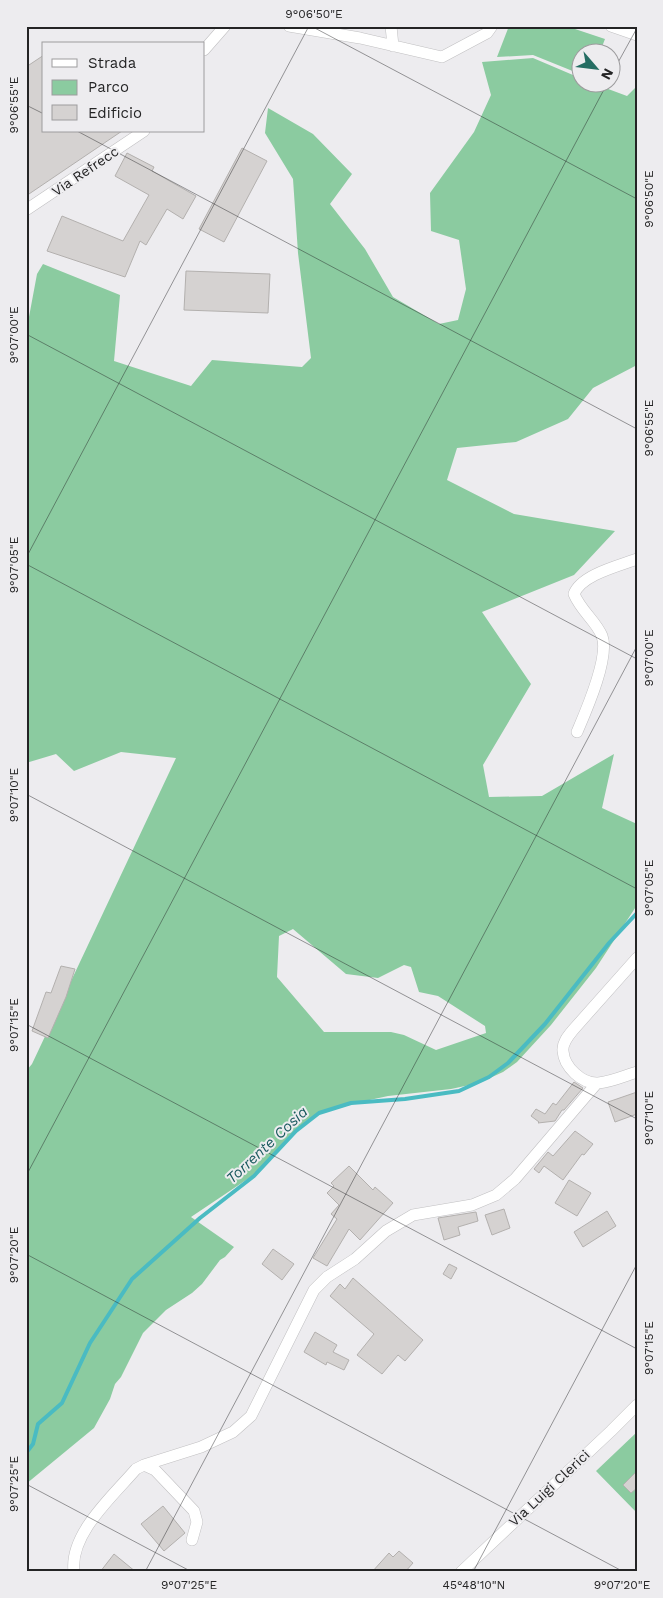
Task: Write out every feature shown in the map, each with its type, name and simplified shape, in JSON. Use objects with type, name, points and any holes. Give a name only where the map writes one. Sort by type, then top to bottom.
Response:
[{"type":"street","points":[[205,49],[225,26]]},
{"type":"street","points":[[289,26],[442,57],[487,33],[492,26]]},
{"type":"street","points":[[391,26],[393,46]]},
{"type":"street","points":[[611,26],[637,34]]},
{"type":"street","name":"Via Refrecc","points":[[26,210],[143,132]]},
{"type":"street","points":[[578,732],[595,684],[604,651],[602,637],[598,629],[578,604],[574,594],[576,588],[591,576],[637,559]]},
{"type":"street","points":[[597,1083],[580,1077],[571,1069],[564,1059],[562,1049],[566,1038],[637,958]]},
{"type":"street","points":[[74,1572],[74,1553],[84,1530],[136,1469],[201,1447],[233,1432],[251,1416],[314,1290],[327,1277],[356,1259],[386,1231],[413,1215],[472,1204],[496,1195],[515,1179],[597,1083],[637,1072]]},
{"type":"street","name":"Via Luigi Clerici","points":[[461,1572],[637,1405]]},
{"type":"street","points":[[144,1465],[156,1470],[194,1511],[197,1522],[192,1540]]},
{"type":"green space","points":[[509,26],[566,26],[605,39],[604,42],[570,42],[570,70],[533,55],[497,57]]},
{"type":"green space","points":[[533,58],[570,74],[570,92],[616,92],[627,96],[637,86],[637,365],[593,388],[568,419],[516,442],[457,448],[447,480],[514,514],[615,531],[574,575],[482,612],[531,684],[483,765],[489,797],[542,796],[614,754],[602,808],[637,824],[637,905],[596,968],[551,1025],[517,1062],[503,1072],[479,1083],[451,1089],[388,1096],[327,1111],[309,1119],[290,1135],[255,1174],[191,1217],[234,1247],[220,1260],[202,1284],[166,1310],[143,1333],[121,1377],[115,1384],[110,1399],[94,1428],[26,1484],[26,1071],[32,1064],[176,758],[121,752],[74,771],[56,754],[26,763],[26,333],[37,274],[43,264],[120,295],[114,361],[191,386],[212,360],[302,367],[311,358],[298,253],[293,179],[265,133],[268,108],[313,134],[352,174],[330,204],[365,249],[393,297],[439,324],[458,320],[466,289],[459,240],[431,231],[430,193],[474,132],[491,95],[482,62]],"holes":[[[293,929],[346,974],[378,978],[404,965],[411,967],[419,992],[438,996],[485,1026],[486,1033],[436,1050],[404,1035],[391,1032],[324,1032],[277,977],[279,936]]]},
{"type":"green space","points":[[637,1432],[637,1513],[596,1471]]},
{"type":"building","points":[[42,56],[42,132],[121,132],[26,196],[26,67]]},
{"type":"building","points":[[242,148],[267,161],[224,242],[199,229]]},
{"type":"building","points":[[127,153],[154,167],[152,171],[196,196],[183,219],[167,209],[146,245],[140,241],[125,277],[47,251],[62,216],[123,241],[149,195],[115,176]]},
{"type":"building","points":[[186,271],[270,274],[268,313],[184,310]]},
{"type":"building","points":[[61,966],[75,969],[66,997],[48,1038],[32,1031],[46,992],[51,993]]},
{"type":"building","points":[[574,1082],[583,1088],[562,1110],[555,1121],[538,1123],[531,1116],[536,1109],[545,1114],[553,1103],[556,1105]]},
{"type":"building","points":[[637,1092],[637,1114],[615,1122],[608,1102]]},
{"type":"building","points":[[575,1131],[593,1144],[584,1155],[582,1154],[563,1180],[544,1166],[539,1173],[534,1169],[548,1152],[553,1156]]},
{"type":"building","points":[[349,1166],[373,1190],[375,1187],[393,1203],[360,1240],[349,1229],[327,1266],[313,1258],[337,1219],[331,1214],[339,1205],[327,1193],[334,1186],[331,1183]]},
{"type":"building","points":[[569,1180],[591,1193],[577,1216],[555,1203]]},
{"type":"building","points":[[504,1209],[510,1228],[492,1235],[485,1215]]},
{"type":"building","points":[[607,1211],[616,1226],[583,1247],[574,1232]]},
{"type":"building","points":[[476,1212],[478,1221],[458,1227],[460,1235],[444,1240],[438,1218]]},
{"type":"building","points":[[273,1249],[294,1264],[282,1280],[262,1264]]},
{"type":"building","points":[[449,1264],[457,1268],[451,1279],[443,1274]]},
{"type":"building","points":[[353,1278],[423,1340],[405,1361],[398,1355],[382,1374],[357,1355],[374,1334],[330,1296],[340,1284],[345,1289]]},
{"type":"building","points":[[315,1332],[337,1345],[333,1352],[349,1360],[344,1370],[327,1362],[326,1365],[304,1352]]},
{"type":"building","points":[[637,1471],[637,1488],[631,1493],[623,1485]]},
{"type":"building","points":[[163,1506],[185,1533],[164,1551],[141,1524]]},
{"type":"building","points":[[399,1551],[413,1563],[405,1572],[372,1572],[389,1553],[393,1557]]},
{"type":"building","points":[[114,1554],[136,1572],[100,1572]]},
{"type":"waterway","name":"Torrente Cosia","points":[[26,1453],[33,1444],[38,1424],[62,1403],[90,1343],[132,1279],[200,1218],[254,1176],[296,1131],[319,1113],[351,1103],[405,1099],[459,1091],[489,1077],[508,1063],[545,1024],[609,943],[637,913]]}]
